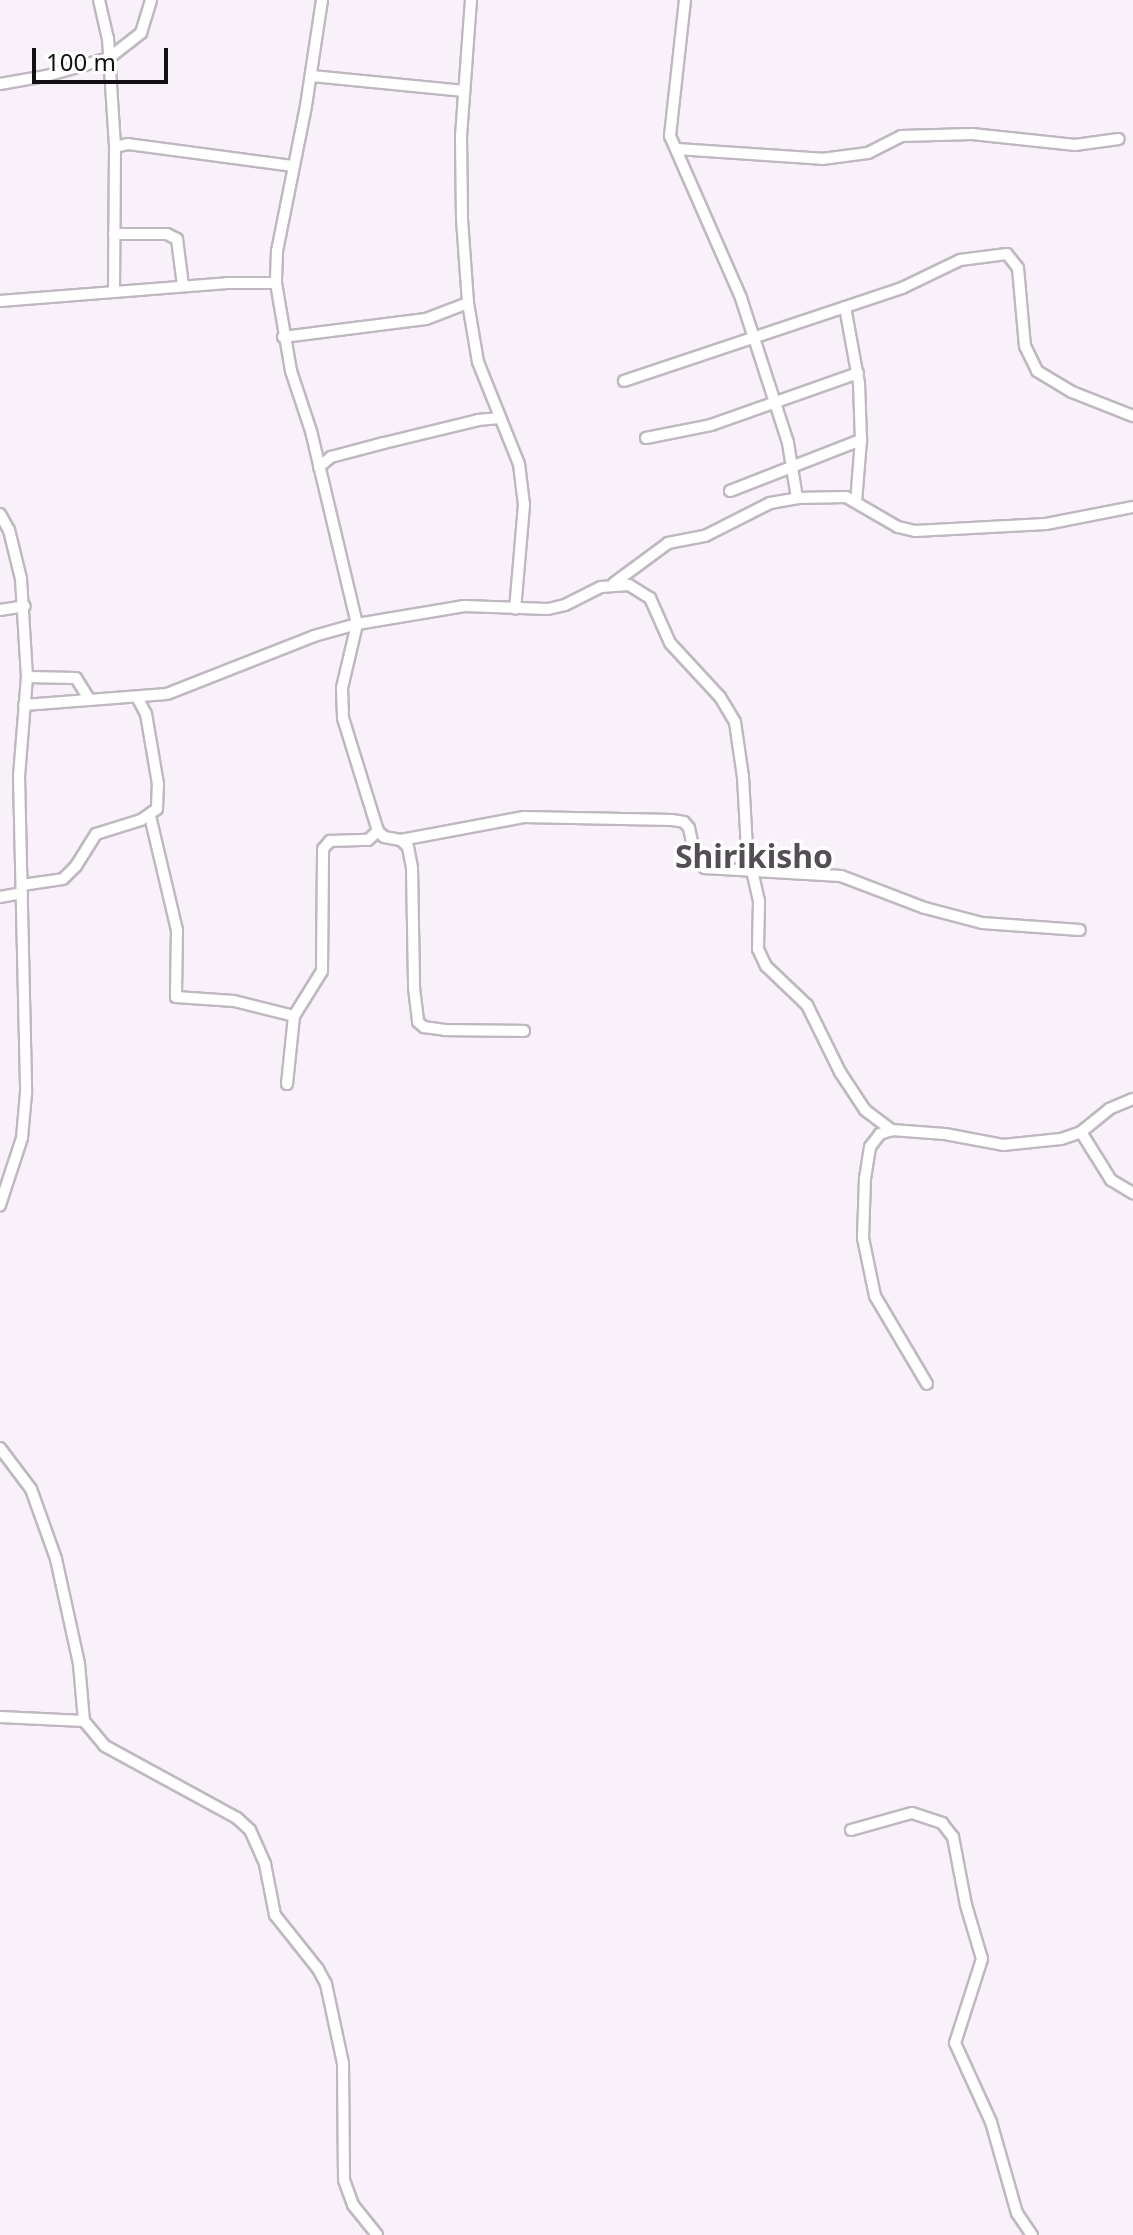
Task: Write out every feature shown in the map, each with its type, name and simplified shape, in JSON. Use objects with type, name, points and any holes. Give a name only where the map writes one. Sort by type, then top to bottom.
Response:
[{"type":"street","points":[[99,0],[109,58],[115,147],[114,291]]},
{"type":"street","points":[[0,84],[46,76],[109,58],[141,33],[151,0]]},
{"type":"street","points":[[322,0],[312,76],[277,251],[276,283],[283,337],[315,450],[357,624],[342,688],[343,718],[378,831],[384,837],[401,840],[524,817],[672,820],[684,822],[689,828],[695,857],[705,868],[841,876],[925,908],[982,923],[1080,930]]},
{"type":"street","points":[[471,0],[460,178],[468,303],[478,362],[517,456],[524,505],[515,609]]},
{"type":"street","points":[[685,0],[670,131],[698,203],[723,250],[754,338],[776,403],[797,498]]},
{"type":"street","points":[[312,76],[464,91]]},
{"type":"street","points":[[677,149],[822,159],[868,153],[901,136],[972,134],[1075,145],[1119,139]]},
{"type":"street","points":[[115,147],[128,144],[293,166]]},
{"type":"street","points":[[114,234],[167,234],[177,239],[183,286]]},
{"type":"street","points":[[624,381],[902,288],[960,260],[1007,254],[1018,268],[1025,346],[1037,371],[1072,392],[1133,416]]},
{"type":"street","points":[[0,301],[183,286],[276,283]]},
{"type":"street","points":[[283,337],[426,319],[468,303]]},
{"type":"street","points":[[845,307],[858,373],[861,440],[856,502]]},
{"type":"street","points":[[646,438],[711,425],[858,373]]},
{"type":"street","points":[[319,467],[331,457],[466,422],[500,418]]},
{"type":"street","points":[[730,491],[861,440]]},
{"type":"street","points":[[315,450],[331,457]]},
{"type":"street","points":[[24,705],[179,691],[314,636],[357,624],[464,606],[515,609],[565,605],[614,583],[668,543],[705,536],[757,509],[797,498],[836,495],[856,502],[898,527],[915,531],[1046,524],[1133,507]]},
{"type":"street","points":[[0,514],[9,530],[25,606],[27,677],[19,776],[26,1093],[22,1138],[0,1205]]},
{"type":"street","points":[[614,583],[643,591],[650,598],[670,643],[729,710],[738,736],[751,872],[759,901],[757,935],[761,959],[807,1005],[854,1096],[877,1121],[892,1130]]},
{"type":"street","points":[[0,610],[25,606]]},
{"type":"street","points":[[27,677],[52,675],[76,678],[90,700]]},
{"type":"street","points":[[0,897],[63,879],[76,866],[96,834],[150,816],[160,801],[146,714],[137,697]]},
{"type":"street","points":[[150,816],[177,930],[176,997],[234,1001],[294,1016]]},
{"type":"street","points":[[287,1084],[294,1016],[322,971],[323,849],[330,841],[368,840],[378,831]]},
{"type":"street","points":[[401,840],[408,847],[412,868],[414,988],[418,1022],[424,1027],[445,1030],[524,1031]]},
{"type":"street","points":[[927,1384],[875,1296],[863,1238],[865,1178],[870,1147],[880,1134],[892,1130],[945,1134],[1003,1145],[1061,1139],[1081,1132],[1109,1109],[1133,1099]]},
{"type":"street","points":[[1081,1132],[1111,1180],[1133,1193]]},
{"type":"street","points":[[0,1448],[31,1489],[56,1559],[79,1664],[84,1721],[105,1746],[237,1818],[255,1838],[265,1864],[275,1915],[318,1969],[332,2004],[343,2063],[344,2180],[353,2205],[377,2235]]},
{"type":"street","points":[[0,1717],[84,1721]]},
{"type":"street","points":[[851,1830],[912,1813],[942,1823],[953,1837],[966,1905],[982,1959],[955,2043],[991,2122],[1017,2213],[1032,2235]]},
{"type":"district","name":"Shirikisho","points":[[754,856]]}]
